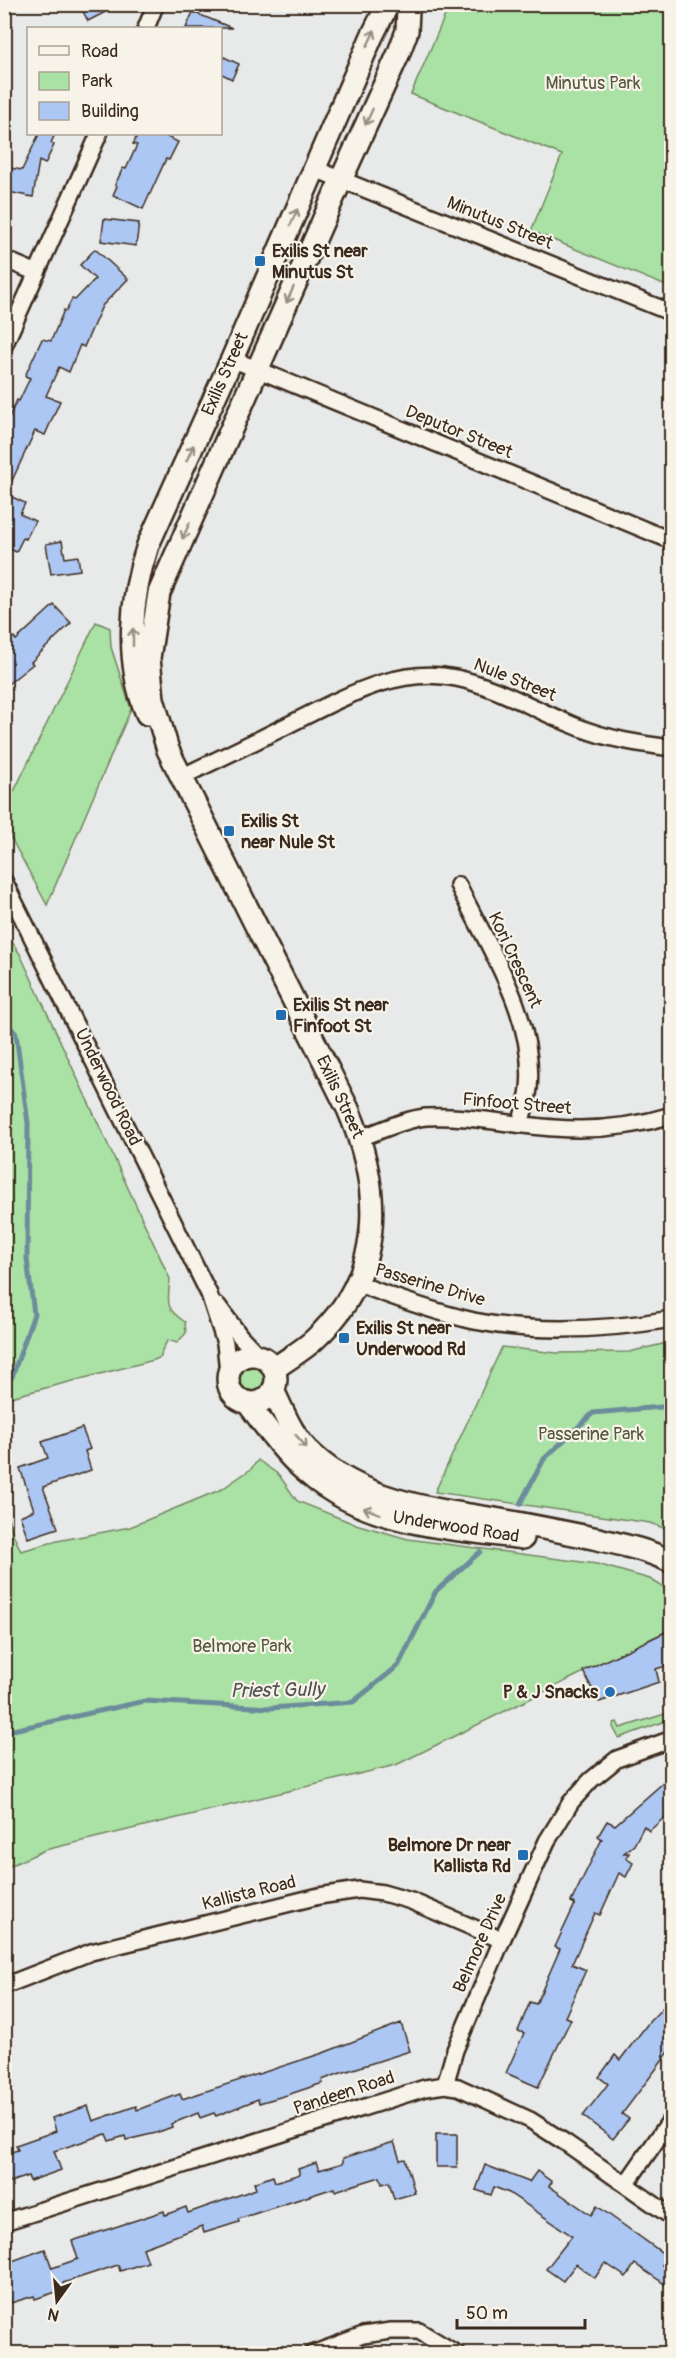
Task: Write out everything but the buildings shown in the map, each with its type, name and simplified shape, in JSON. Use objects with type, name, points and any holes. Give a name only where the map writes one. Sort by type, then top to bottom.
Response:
[{"type":"street","name":"Exilis Street","points":[[168,750],[158,741],[139,694],[135,676],[133,636],[135,598],[141,565],[388,4]]},
{"type":"street","name":"Exilis Street","points":[[269,1372],[313,1340],[324,1329],[341,1309],[356,1283],[365,1256],[372,1220],[370,1178],[360,1138],[348,1109],[168,750],[153,699],[148,658],[159,593],[398,55],[407,31],[408,10],[411,4]]},
{"type":"street","points":[[146,27],[155,6]]},
{"type":"street","points":[[4,346],[99,135]]},
{"type":"street","name":"Minutus Street","points":[[315,169],[672,313]]},
{"type":"street","points":[[4,259],[37,273]]},
{"type":"street","name":"Deputor Street","points":[[232,359],[672,541]]},
{"type":"street","name":"Nule Street","points":[[181,777],[360,690],[404,678],[435,675],[474,683],[581,729],[633,742],[672,748]]},
{"type":"street","name":"Underwood Road","points":[[4,881],[209,1294],[225,1343],[228,1383],[231,1391],[239,1399],[247,1402],[281,1447],[307,1473],[339,1496],[373,1512],[416,1524],[550,1541],[637,1548]]},
{"type":"street","name":"Kori Crescent","points":[[458,885],[519,1008],[528,1045],[529,1089],[520,1124]]},
{"type":"street","name":"Finfoot Street","points":[[360,1138],[423,1118],[468,1117],[554,1129],[588,1129],[638,1125],[672,1116]]},
{"type":"street","name":"Passerine Drive","points":[[356,1283],[412,1304],[487,1322],[553,1329],[623,1327],[672,1319]]},
{"type":"street","name":"Underwood Road","points":[[209,1294],[269,1372],[293,1433],[313,1455],[348,1480],[378,1494],[415,1506],[552,1529],[637,1548],[672,1562]]},
{"type":"street","points":[[228,1372],[239,1358],[247,1355],[269,1372],[264,1399],[247,1402]]},
{"type":"street","name":"Belmore Drive","points":[[445,2085],[455,2050],[547,1841],[591,1780],[617,1759],[672,1739]]},
{"type":"street","name":"Kallista Road","points":[[4,1986],[91,1952],[319,1896],[359,1890],[382,1893],[411,1902],[502,1940]]},
{"type":"street","name":"Pandeen Road","points":[[4,2222],[425,2088],[445,2085],[468,2091],[530,2120],[672,2217]]},
{"type":"street","points":[[626,2184],[672,2118]]},
{"type":"street","points":[[312,2354],[363,2335],[410,2331],[419,2331],[457,2354]]},
{"type":"green space","name":"Minutus Park","points":[[450,4],[671,5],[671,288],[531,231],[562,155],[411,94]]},
{"type":"green space","points":[[96,622],[110,628],[111,647],[131,709],[47,905],[5,827],[5,810]]},
{"type":"green space","points":[[4,915],[9,917],[12,925],[6,939],[11,940],[20,954],[170,1279],[170,1309],[185,1322],[186,1333],[177,1343],[168,1340],[161,1357],[154,1360],[11,1397],[5,1402]]},
{"type":"green space","name":"Passerine Park","points":[[671,1342],[671,1531],[650,1523],[435,1492],[502,1347],[557,1353],[629,1352]]},
{"type":"green space","points":[[252,1367],[261,1370],[264,1379],[261,1388],[252,1391],[243,1388],[240,1379],[243,1370]]},
{"type":"green space","name":"Belmore Park","points":[[258,1460],[279,1475],[297,1501],[352,1523],[408,1539],[597,1564],[650,1579],[671,1592],[671,1629],[396,1765],[45,1850],[5,1868],[4,1505],[21,1551],[57,1541],[130,1527],[222,1489],[251,1469]]},
{"type":"green space","points":[[671,1712],[671,1719],[619,1738],[613,1727],[617,1722],[620,1728]]},
{"type":"waterway","points":[[4,1020],[16,1034],[28,1123],[27,1259],[34,1314],[12,1377],[4,1382]]},
{"type":"waterway","name":"Priest Gully","points":[[520,1504],[544,1459],[593,1413],[672,1406]]},
{"type":"waterway","name":"Priest Gully","points":[[4,1732],[145,1701],[270,1708],[353,1702],[398,1666],[436,1591],[480,1552]]},
{"type":"place","name":"Exilis St near Minutus St","points":[[260,261]]},
{"type":"place","name":"Exilis St near Nule St","points":[[229,831]]},
{"type":"place","name":"Exilis St near Finfoot St","points":[[281,1015]]},
{"type":"place","name":"Exilis St near Underwood Rd","points":[[344,1338]]},
{"type":"place","name":"P & J Snacks","points":[[610,1692]]},
{"type":"place","name":"Belmore Dr near Kallista Rd","points":[[523,1855]]}]
